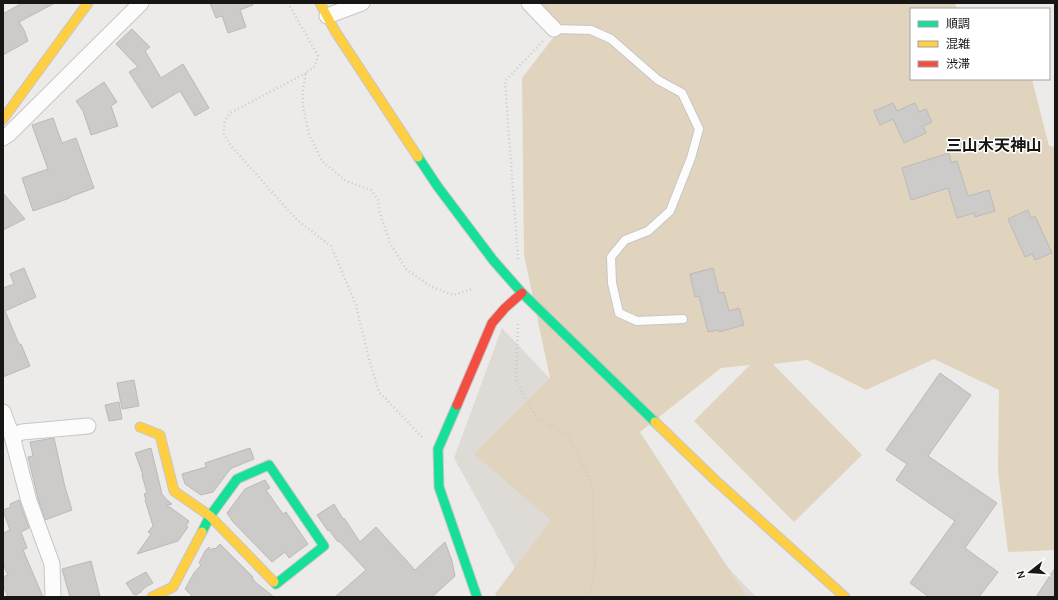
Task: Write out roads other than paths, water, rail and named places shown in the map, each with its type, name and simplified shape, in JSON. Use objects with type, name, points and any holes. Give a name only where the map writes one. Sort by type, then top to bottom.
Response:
[{"type":"street","points":[[3,120],[88,3]]},
{"type":"street","points":[[3,138],[141,3]]},
{"type":"street","points":[[362,3],[324,10],[335,31],[438,187],[493,260],[522,293],[715,480],[845,597]]},
{"type":"street","points":[[529,3],[554,29]]},
{"type":"street","points":[[477,597],[439,487],[438,448],[492,323],[505,308],[522,293]]},
{"type":"street","points":[[3,412],[12,436],[29,501],[52,564],[53,597]]},
{"type":"street","points":[[12,436],[22,432],[88,426]]},
{"type":"street","points":[[140,427],[160,435],[174,491],[210,516],[276,584],[324,546],[269,465],[237,479],[210,516],[173,587],[152,597]]},
{"type":"lane","points":[[554,29],[590,30],[611,39],[658,80],[682,93],[699,129],[691,158],[670,211],[648,231],[625,240],[611,257],[612,283],[619,313],[637,321],[683,319]]},
{"type":"district","name":"三山木天神山","points":[[994,145]]}]
